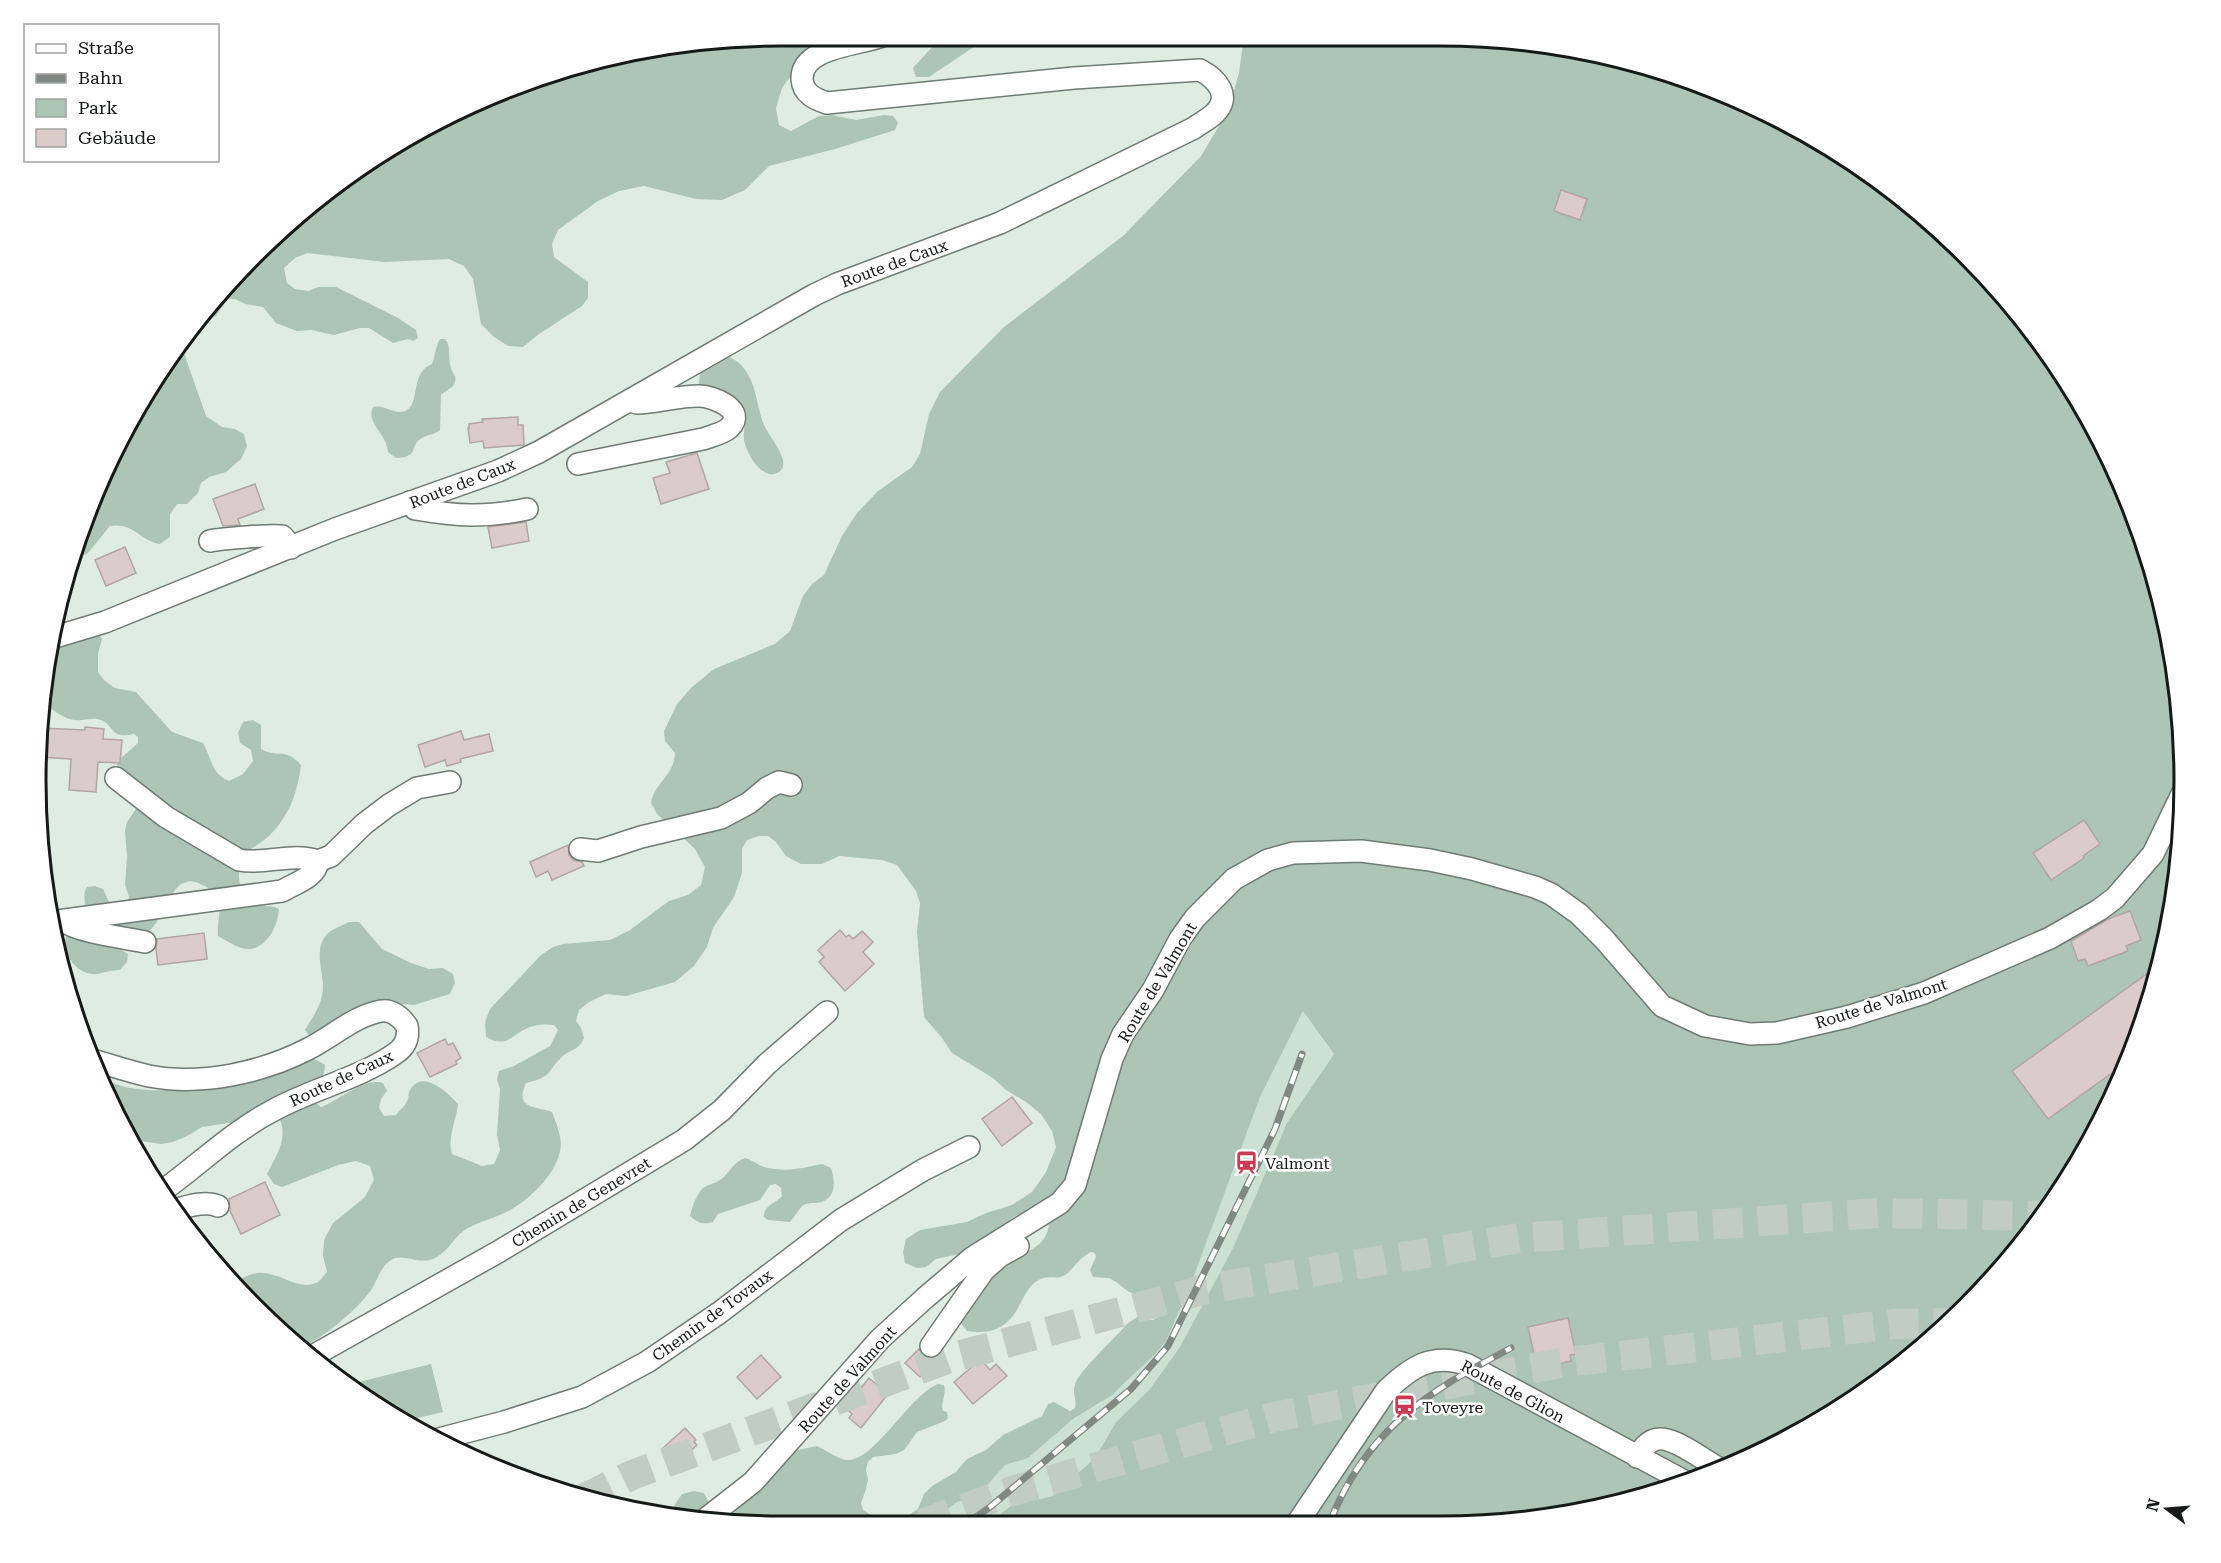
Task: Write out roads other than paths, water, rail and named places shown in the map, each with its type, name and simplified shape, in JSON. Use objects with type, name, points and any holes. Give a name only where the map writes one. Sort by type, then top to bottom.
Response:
[{"type":"street","name":"Route de Caux","points":[[62,635],[105,622],[335,529],[498,471],[539,452],[822,291],[1000,223],[1194,128],[1216,112],[1221,101],[1222,91],[1217,81],[1200,70],[1074,78],[827,103],[815,99],[804,88],[802,76],[806,64],[813,57],[849,46]]},
{"type":"street","points":[[578,464],[703,439],[722,432],[734,421],[730,408],[720,400],[685,397],[637,403],[635,398]]},
{"type":"street","points":[[410,502],[415,508],[464,515],[485,516],[527,509]]},
{"type":"street","points":[[210,541],[222,538],[262,538],[277,535],[286,540],[291,548]]},
{"type":"street","points":[[116,778],[166,817],[239,860],[252,862],[296,857],[318,861],[331,856],[364,824],[388,805],[417,788],[450,782]]},
{"type":"street","points":[[580,849],[598,851],[641,837],[721,818],[749,803],[767,788],[779,782],[791,785]]},
{"type":"street","name":"Route de Valmont","points":[[713,1513],[753,1482],[887,1332],[972,1258],[1060,1203],[1074,1185],[1112,1059],[1123,1034],[1153,990],[1180,939],[1196,918],[1234,879],[1268,860],[1293,853],[1361,851],[1430,860],[1535,887],[1551,894],[1579,914],[1604,939],[1662,1006],[1705,1026],[1750,1034],[1777,1033],[1847,1017],[1924,993],[2050,938],[2099,910],[2115,898],[2153,854],[2173,812]]},
{"type":"street","points":[[60,921],[282,891],[311,875],[318,866],[318,861]]},
{"type":"street","points":[[61,922],[145,942]]},
{"type":"street","name":"Route de Caux","points":[[102,1062],[176,1079],[229,1075],[279,1062],[310,1048],[362,1017],[380,1011],[394,1013],[407,1026],[407,1039],[398,1052],[375,1065],[274,1110],[241,1129],[168,1187]]},
{"type":"street","name":"Chemin de Genevret","points":[[319,1352],[498,1252],[684,1140],[722,1110],[767,1064],[827,1012]]},
{"type":"street","name":"Chemin de Tovaux","points":[[448,1437],[504,1422],[582,1397],[638,1367],[719,1313],[841,1220],[923,1170],[969,1147]]},
{"type":"street","points":[[183,1208],[203,1204],[218,1206]]},
{"type":"street","points":[[931,1346],[984,1270],[1000,1256],[1023,1243],[1028,1236],[1029,1223]]},
{"type":"street","name":"Route de Glion","points":[[1302,1516],[1386,1391],[1402,1375],[1427,1362],[1455,1360],[1468,1365],[1676,1477]]},
{"type":"street","points":[[1637,1457],[1651,1441],[1662,1438],[1680,1445],[1712,1464]]},
{"type":"tunnel","points":[[597,1492],[632,1475],[950,1358],[1206,1289],[1519,1238],[1878,1213],[2032,1216]]},
{"type":"tunnel","points":[[944,1516],[1012,1491],[1274,1417],[1560,1363],[1895,1324],[1935,1323]]},
{"type":"railway","points":[[977,1516],[1131,1389],[1168,1346],[1275,1129],[1302,1054]]},
{"type":"railway","points":[[1333,1516],[1362,1462],[1402,1417],[1452,1381],[1511,1348]]},
{"type":"place","name":"Valmont","points":[[1247,1163]]},
{"type":"place","name":"Toveyre","points":[[1404,1407]]}]
